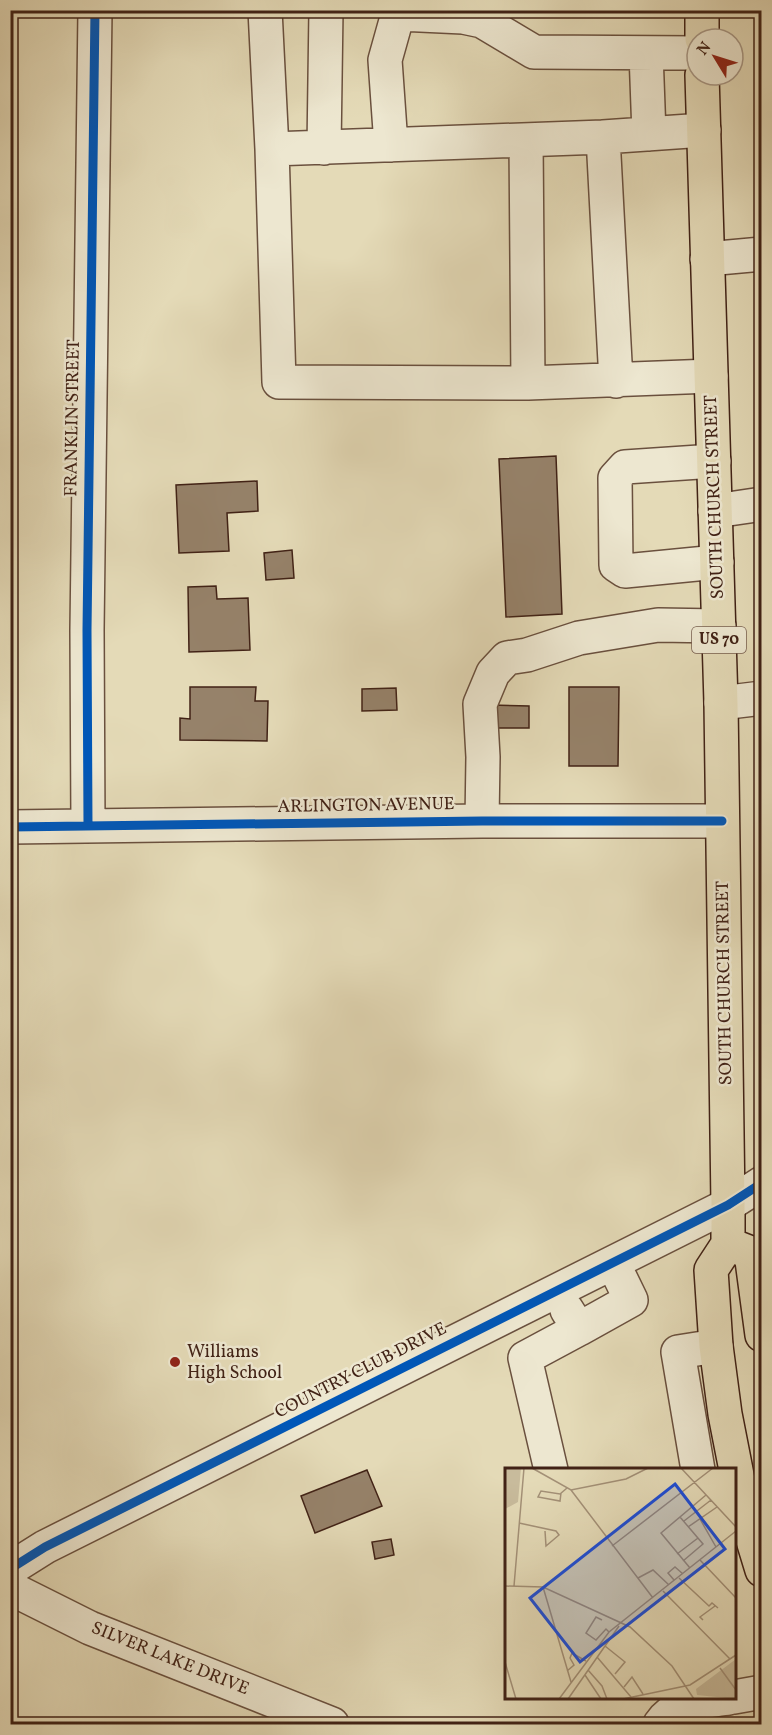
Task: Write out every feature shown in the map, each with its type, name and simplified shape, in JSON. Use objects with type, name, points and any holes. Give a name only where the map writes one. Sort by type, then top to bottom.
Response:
[{"type":"main road","points":[[702,10],[702,27]]},
{"type":"main road","name":"SOUTH CHURCH STREET","points":[[702,87],[721,703],[728,1244]]},
{"type":"main road","points":[[734,1468],[716,1346],[711,1270],[728,1244],[751,1253],[762,1335]]},
{"type":"main road","points":[[736,1482],[762,1570]]},
{"type":"street","name":"FRANKLIN STREET","points":[[88,826],[87,630],[94,10]]},
{"type":"street","points":[[265,10],[273,149],[279,382],[528,383],[711,376]]},
{"type":"street","points":[[324,148],[326,10]]},
{"type":"street","points":[[391,145],[385,60],[399,12],[463,16],[482,21],[534,52],[685,53]]},
{"type":"street","points":[[646,53],[650,134]]},
{"type":"street","points":[[273,149],[603,137],[704,130]]},
{"type":"street","points":[[603,137],[616,381]]},
{"type":"street","points":[[526,140],[528,383]]},
{"type":"street","points":[[707,260],[762,254]]},
{"type":"street","points":[[714,461],[625,467],[615,478],[616,565],[625,571],[717,562]]},
{"type":"street","points":[[716,511],[762,504]]},
{"type":"street","points":[[482,821],[483,757],[480,704],[493,673],[507,658],[527,655],[579,639],[658,626],[719,626]]},
{"type":"street","points":[[721,703],[762,698]]},
{"type":"street","name":"ARLINGTON AVENUE","points":[[10,827],[482,821],[722,821]]},
{"type":"street","name":"COUNTRY CLUB DRIVE","points":[[10,1569],[45,1547],[728,1205],[762,1183]]},
{"type":"street","points":[[525,1358],[632,1300],[613,1263]]},
{"type":"street","points":[[557,1291],[579,1329]]},
{"type":"street","points":[[505,1317],[525,1358],[551,1468]]},
{"type":"street","points":[[698,1468],[678,1352],[716,1346]]},
{"type":"street","name":"SILVER LAKE DRIVE","points":[[10,1588],[90,1628],[332,1725]]},
{"type":"street","points":[[736,1696],[762,1692]]},
{"type":"street","points":[[660,1725],[667,1714],[681,1706],[723,1699]]},
{"type":"building","points":[[556,456],[562,614],[506,617],[499,459]]},
{"type":"building","points":[[257,481],[258,511],[227,513],[229,551],[179,553],[176,485]]},
{"type":"building","points":[[292,550],[294,578],[266,580],[264,553]]},
{"type":"building","points":[[216,586],[217,599],[248,598],[250,650],[189,652],[188,587]]},
{"type":"building","points":[[190,687],[256,687],[255,701],[268,701],[267,741],[180,740],[180,718],[190,719]]},
{"type":"building","points":[[569,687],[619,687],[618,766],[569,766]]},
{"type":"building","points":[[396,688],[397,710],[362,711],[362,689]]},
{"type":"building","points":[[490,705],[529,706],[529,728],[490,728]]},
{"type":"building","points":[[367,1470],[382,1506],[315,1533],[301,1496]]},
{"type":"building","points":[[391,1539],[394,1555],[375,1559],[372,1542]]},
{"type":"cycle path","points":[[88,826],[87,630],[95,10]]},
{"type":"cycle path","points":[[10,827],[482,821],[722,821]]},
{"type":"cycle path","points":[[10,1569],[45,1547],[728,1205],[762,1183]]},
{"type":"place","name":"Williams High School","points":[[175,1362]]}]
